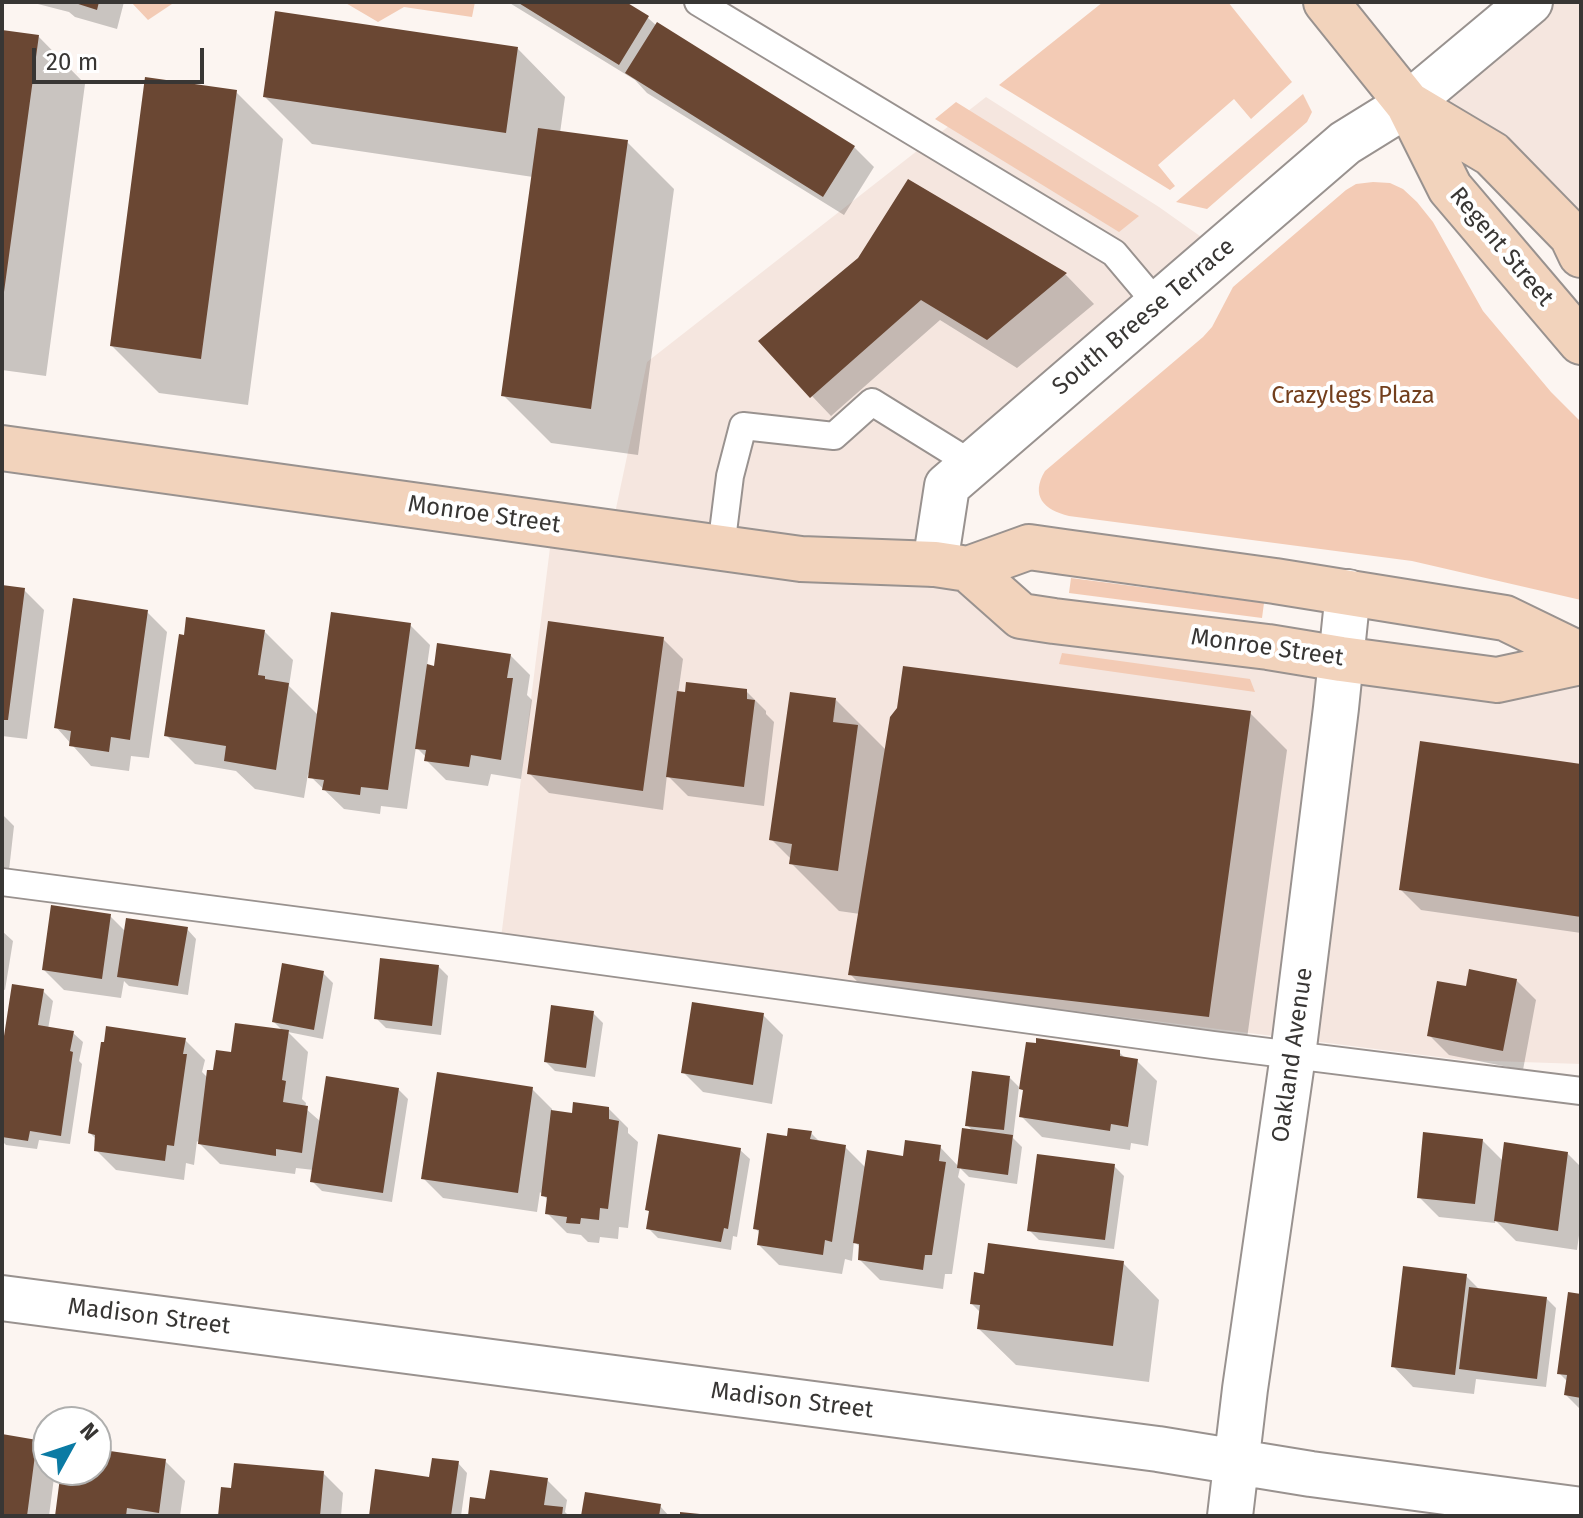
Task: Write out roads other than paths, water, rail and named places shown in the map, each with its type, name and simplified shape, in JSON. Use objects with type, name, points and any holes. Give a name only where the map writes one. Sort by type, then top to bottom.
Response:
[{"type":"main road","name":"Regent Street","points":[[1326,2],[1408,104],[1450,188],[1579,337]]},
{"type":"main road","name":"Regent Street","points":[[1408,104],[1492,154],[1578,244]]},
{"type":"main road","name":"Monroe Street","points":[[2,448],[801,559],[951,567],[1029,547],[1348,592],[1505,618],[1581,655]]},
{"type":"main road","name":"Monroe Street","points":[[951,567],[1021,616],[1497,680],[1581,662]]},
{"type":"street","name":"South Breese Terrace","points":[[951,567],[947,486],[1345,143],[1408,104],[1530,2]]},
{"type":"street","name":"Oakland Avenue","points":[[1230,1516],[1293,1055],[1348,592]]},
{"type":"street","name":"Madison Street","points":[[2,1298],[1158,1449],[1237,1463],[1581,1510]]},
{"type":"lane","points":[[698,2],[1114,253],[1157,304]]},
{"type":"lane","points":[[721,548],[730,476],[743,426],[834,436],[872,402],[972,464]]},
{"type":"lane","points":[[2,882],[1581,1091]]},
{"type":"park label","name":"Crazylegs Plaza","points":[[1353,396]]}]
